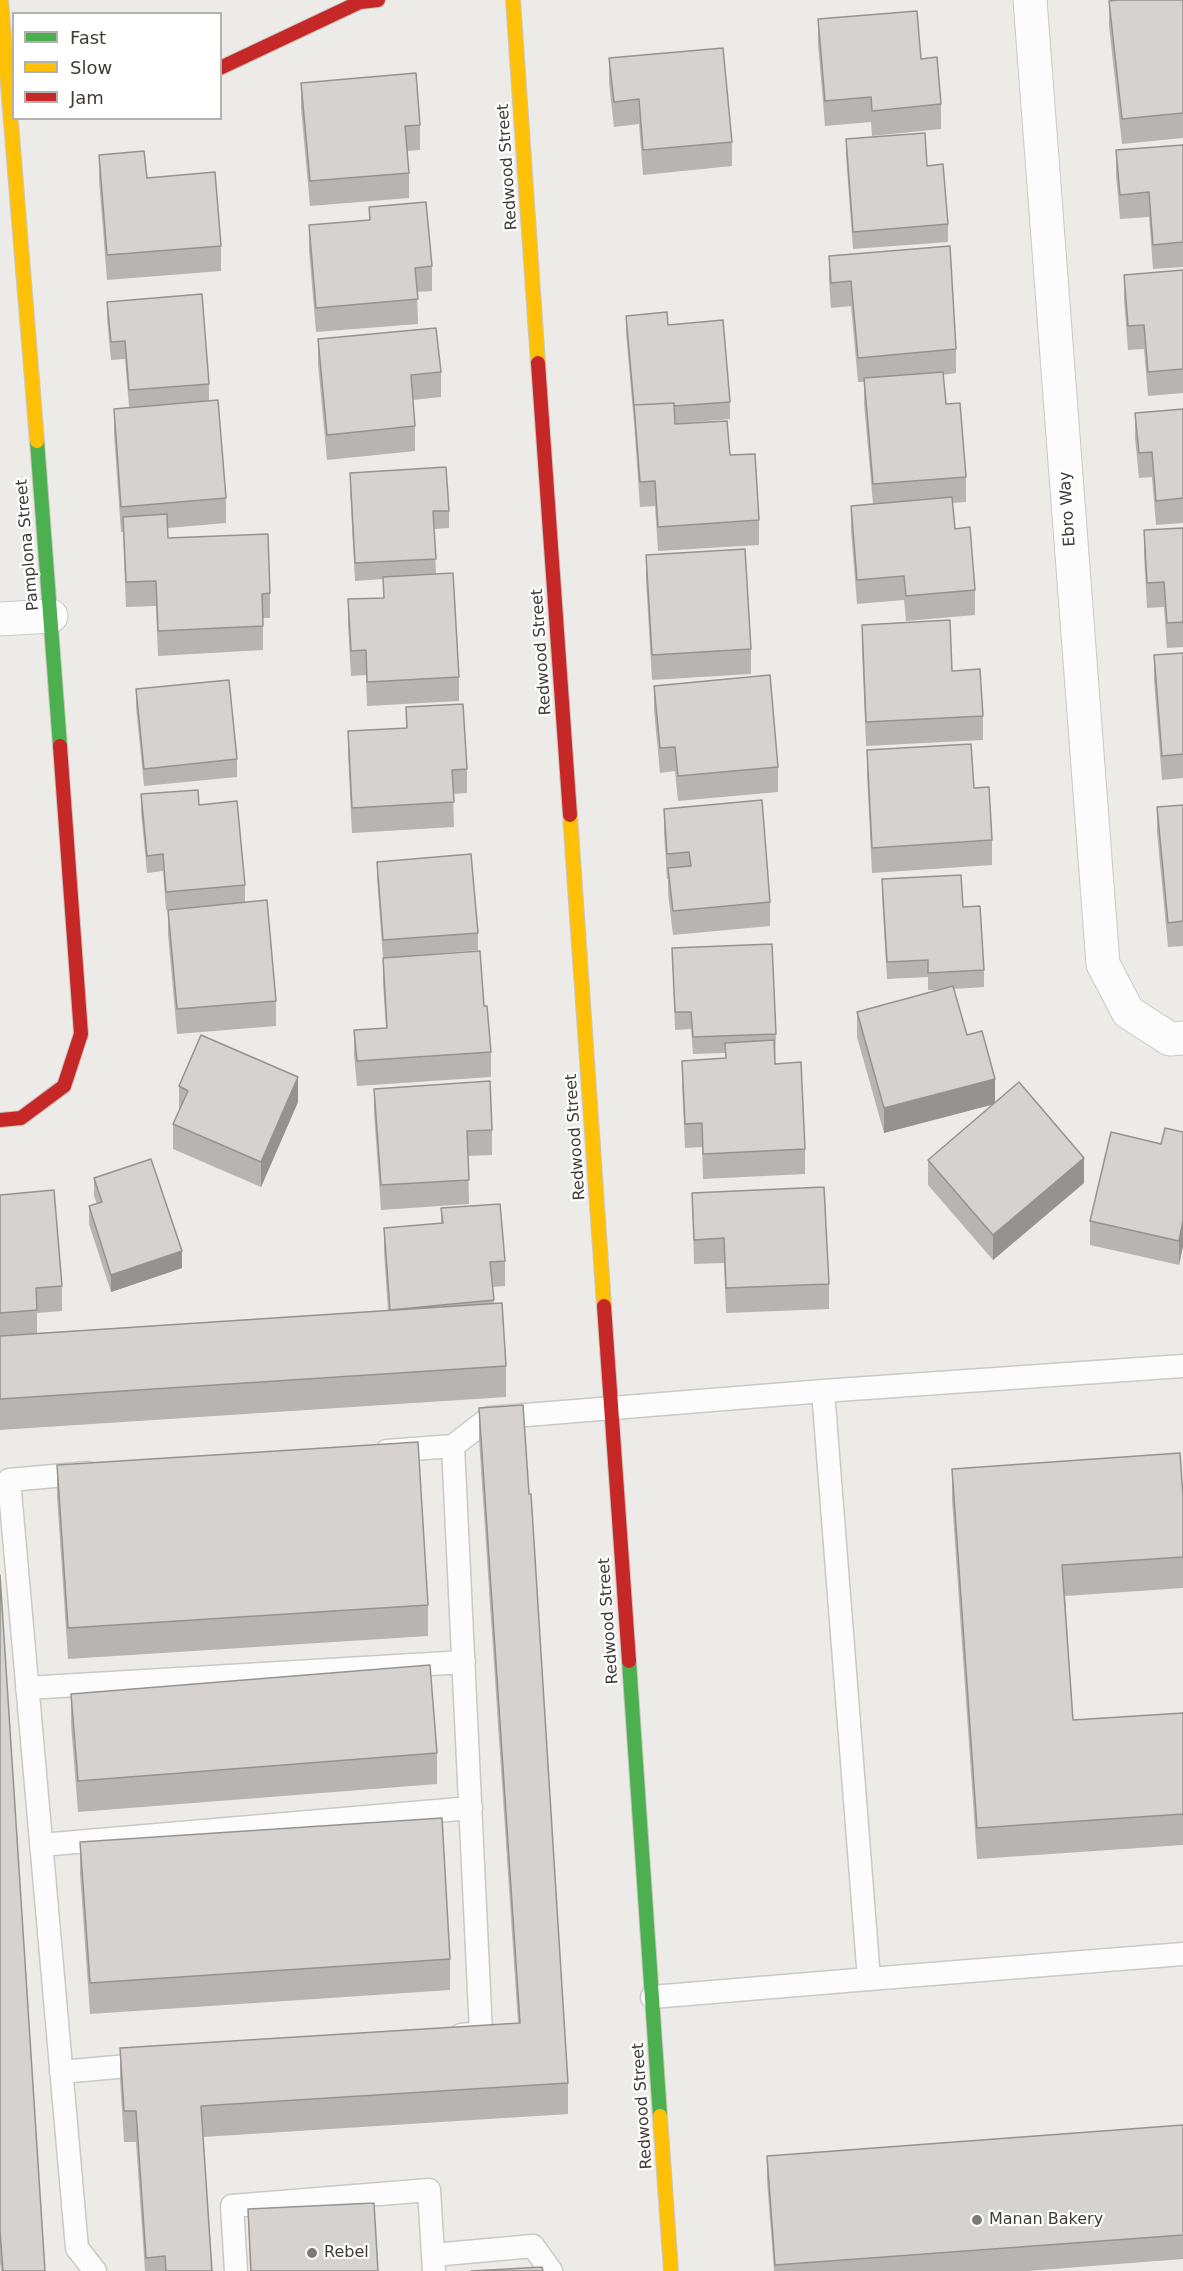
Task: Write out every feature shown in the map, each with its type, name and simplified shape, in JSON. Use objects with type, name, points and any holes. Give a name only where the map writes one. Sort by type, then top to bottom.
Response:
[{"type":"street","name":"Pamplona Street","points":[[0,1120],[21,1118],[64,1086],[81,1034],[51,616],[8,114],[1,0]]},
{"type":"street","points":[[222,67],[360,2],[378,0]]},
{"type":"street","name":"Redwood Street","points":[[513,0],[671,2271]]},
{"type":"street","name":"Ebro Way","points":[[1030,0],[1102,964],[1128,1012],[1170,1039],[1183,1038]]},
{"type":"street","points":[[0,619],[51,616]]},
{"type":"lane","points":[[371,1452],[453,1446],[489,1418],[823,1391],[1183,1366]]},
{"type":"lane","points":[[823,1391],[869,1979]]},
{"type":"lane","points":[[435,2037],[481,2033],[453,1446]]},
{"type":"lane","points":[[95,2271],[77,2248],[9,1480],[114,1472]]},
{"type":"lane","points":[[27,1688],[464,1662]]},
{"type":"lane","points":[[41,1845],[471,1808]]},
{"type":"lane","points":[[652,1997],[1183,1954]]},
{"type":"lane","points":[[61,2072],[166,2062]]},
{"type":"lane","points":[[236,2271],[232,2206],[417,2190],[429,2190],[434,2263],[533,2246],[551,2271]]},
{"type":"building","points":[[1183,0],[1183,113],[1122,119],[1109,1]]},
{"type":"building","points":[[917,11],[921,59],[937,57],[941,104],[872,111],[871,97],[825,101],[818,19]]},
{"type":"building","points":[[723,48],[732,142],[643,150],[639,99],[614,102],[609,58]]},
{"type":"building","points":[[416,73],[420,125],[405,126],[409,173],[310,181],[301,83]]},
{"type":"building","points":[[925,133],[927,166],[943,164],[948,224],[853,232],[846,139]]},
{"type":"building","points":[[1183,145],[1183,242],[1153,245],[1149,192],[1120,195],[1116,150]]},
{"type":"building","points":[[144,151],[147,178],[215,172],[221,246],[107,255],[99,155]]},
{"type":"building","points":[[426,202],[432,266],[415,268],[418,299],[316,308],[309,225],[370,220],[369,207]]},
{"type":"building","points":[[950,246],[956,349],[858,358],[851,281],[831,283],[829,256]]},
{"type":"building","points":[[1183,270],[1183,369],[1148,372],[1144,325],[1128,326],[1124,275]]},
{"type":"building","points":[[202,294],[209,384],[129,390],[125,341],[111,342],[107,302]]},
{"type":"building","points":[[667,312],[668,325],[723,320],[730,402],[634,406],[626,316]]},
{"type":"building","points":[[436,328],[441,372],[411,375],[415,426],[327,435],[318,339]]},
{"type":"building","points":[[943,372],[946,404],[960,403],[966,477],[873,484],[864,378]]},
{"type":"building","points":[[218,400],[226,498],[121,507],[114,409]]},
{"type":"building","points":[[674,403],[675,424],[727,421],[730,455],[755,454],[759,520],[658,527],[655,481],[640,482],[634,405]]},
{"type":"building","points":[[1183,409],[1183,498],[1156,501],[1152,452],[1139,453],[1135,413]]},
{"type":"building","points":[[446,467],[449,511],[433,511],[436,559],[355,563],[350,473]]},
{"type":"building","points":[[952,497],[955,529],[970,527],[975,590],[906,596],[904,576],[857,580],[851,506]]},
{"type":"building","points":[[167,514],[168,538],[268,534],[270,593],[262,594],[263,626],[158,631],[156,581],[126,582],[123,517]]},
{"type":"building","points":[[1183,528],[1183,622],[1167,623],[1164,582],[1147,583],[1144,530]]},
{"type":"building","points":[[745,549],[751,649],[652,655],[646,555]]},
{"type":"building","points":[[453,573],[459,677],[367,682],[366,650],[351,651],[348,599],[384,598],[383,577]]},
{"type":"building","points":[[950,620],[952,671],[980,669],[983,716],[866,722],[862,625]]},
{"type":"building","points":[[1183,653],[1183,754],[1162,756],[1154,655]]},
{"type":"building","points":[[770,675],[778,767],[678,776],[675,747],[660,748],[654,686]]},
{"type":"building","points":[[229,680],[237,759],[144,769],[136,689]]},
{"type":"building","points":[[463,704],[467,769],[452,770],[454,802],[352,808],[348,731],[407,728],[406,707]]},
{"type":"building","points":[[971,744],[974,788],[989,787],[992,840],[872,848],[867,750]]},
{"type":"building","points":[[198,790],[199,805],[237,801],[245,885],[166,892],[163,854],[147,856],[141,794]]},
{"type":"building","points":[[762,800],[770,902],[673,911],[668,868],[691,866],[689,852],[667,854],[664,809]]},
{"type":"building","points":[[1183,805],[1183,921],[1168,923],[1157,807]]},
{"type":"building","points":[[471,854],[478,933],[383,940],[377,862]]},
{"type":"building","points":[[961,875],[963,907],[980,906],[984,970],[928,973],[928,960],[887,962],[882,879]]},
{"type":"building","points":[[267,900],[276,1001],[177,1009],[168,910]]},
{"type":"building","points":[[772,944],[776,1034],[693,1037],[691,1012],[675,1012],[672,948]]},
{"type":"building","points":[[480,951],[484,1006],[487,1006],[491,1052],[357,1061],[354,1030],[387,1028],[383,958]]},
{"type":"building","points":[[953,986],[967,1035],[982,1031],[995,1079],[884,1108],[857,1012]]},
{"type":"building","points":[[201,1035],[298,1077],[261,1162],[173,1124],[188,1091],[179,1086]]},
{"type":"building","points":[[774,1040],[775,1064],[801,1062],[805,1149],[703,1154],[702,1123],[685,1124],[682,1061],[726,1058],[725,1043]]},
{"type":"building","points":[[490,1081],[492,1130],[467,1131],[469,1180],[381,1185],[374,1089]]},
{"type":"building","points":[[1019,1082],[1084,1158],[993,1235],[928,1160]]},
{"type":"building","points":[[1165,1128],[1183,1132],[1183,1221],[1179,1241],[1090,1221],[1111,1132],[1161,1144]]},
{"type":"building","points":[[151,1159],[182,1251],[111,1275],[89,1206],[102,1202],[94,1178]]},
{"type":"building","points":[[824,1187],[829,1284],[726,1288],[724,1238],[694,1240],[692,1193]]},
{"type":"building","points":[[54,1190],[62,1286],[36,1288],[37,1310],[0,1313],[0,1195]]},
{"type":"building","points":[[500,1204],[505,1261],[490,1262],[494,1300],[390,1310],[384,1228],[443,1223],[441,1208]]},
{"type":"building","points":[[502,1303],[506,1366],[0,1399],[0,1336]]},
{"type":"building","points":[[523,1405],[529,1494],[531,1494],[568,2083],[201,2106],[212,2271],[166,2271],[165,2256],[146,2258],[136,2111],[124,2111],[120,2048],[520,2023],[479,1408]]},
{"type":"building","points":[[418,1442],[428,1605],[68,1628],[57,1465]]},
{"type":"building","points":[[1180,1453],[1183,1557],[1062,1565],[1073,1720],[1183,1713],[1183,1814],[977,1828],[952,1469]]},
{"type":"building","points":[[0,1575],[45,2271],[3,2271],[0,2231]]},
{"type":"building","points":[[430,1665],[437,1753],[78,1781],[71,1694]]},
{"type":"building","points":[[442,1818],[450,1959],[90,1983],[80,1842]]},
{"type":"building","name":"Manan Bakery","points":[[1183,2125],[1183,2235],[775,2265],[767,2156]]},
{"type":"building","name":"Rebel","points":[[374,2203],[378,2271],[251,2271],[248,2209]]},
{"type":"building","points":[[542,2267],[543,2271],[471,2271]]},
{"type":"traffic: fast","points":[[37,441],[60,746]]},
{"type":"traffic: fast","points":[[629,1661],[660,2116]]},
{"type":"traffic: slow","points":[[1,0],[37,441]]},
{"type":"traffic: slow","points":[[513,0],[538,363]]},
{"type":"traffic: slow","points":[[570,815],[604,1306]]},
{"type":"traffic: slow","points":[[660,2116],[671,2271]]},
{"type":"traffic: jam","points":[[222,67],[360,2],[378,0]]},
{"type":"traffic: jam","points":[[538,363],[570,815]]},
{"type":"traffic: jam","points":[[0,1120],[21,1118],[64,1086],[81,1034],[60,746]]},
{"type":"traffic: jam","points":[[604,1306],[629,1661]]},
{"type":"place","name":"Manan Bakery","points":[[977,2220]]},
{"type":"place","name":"Rebel","points":[[312,2253]]}]
